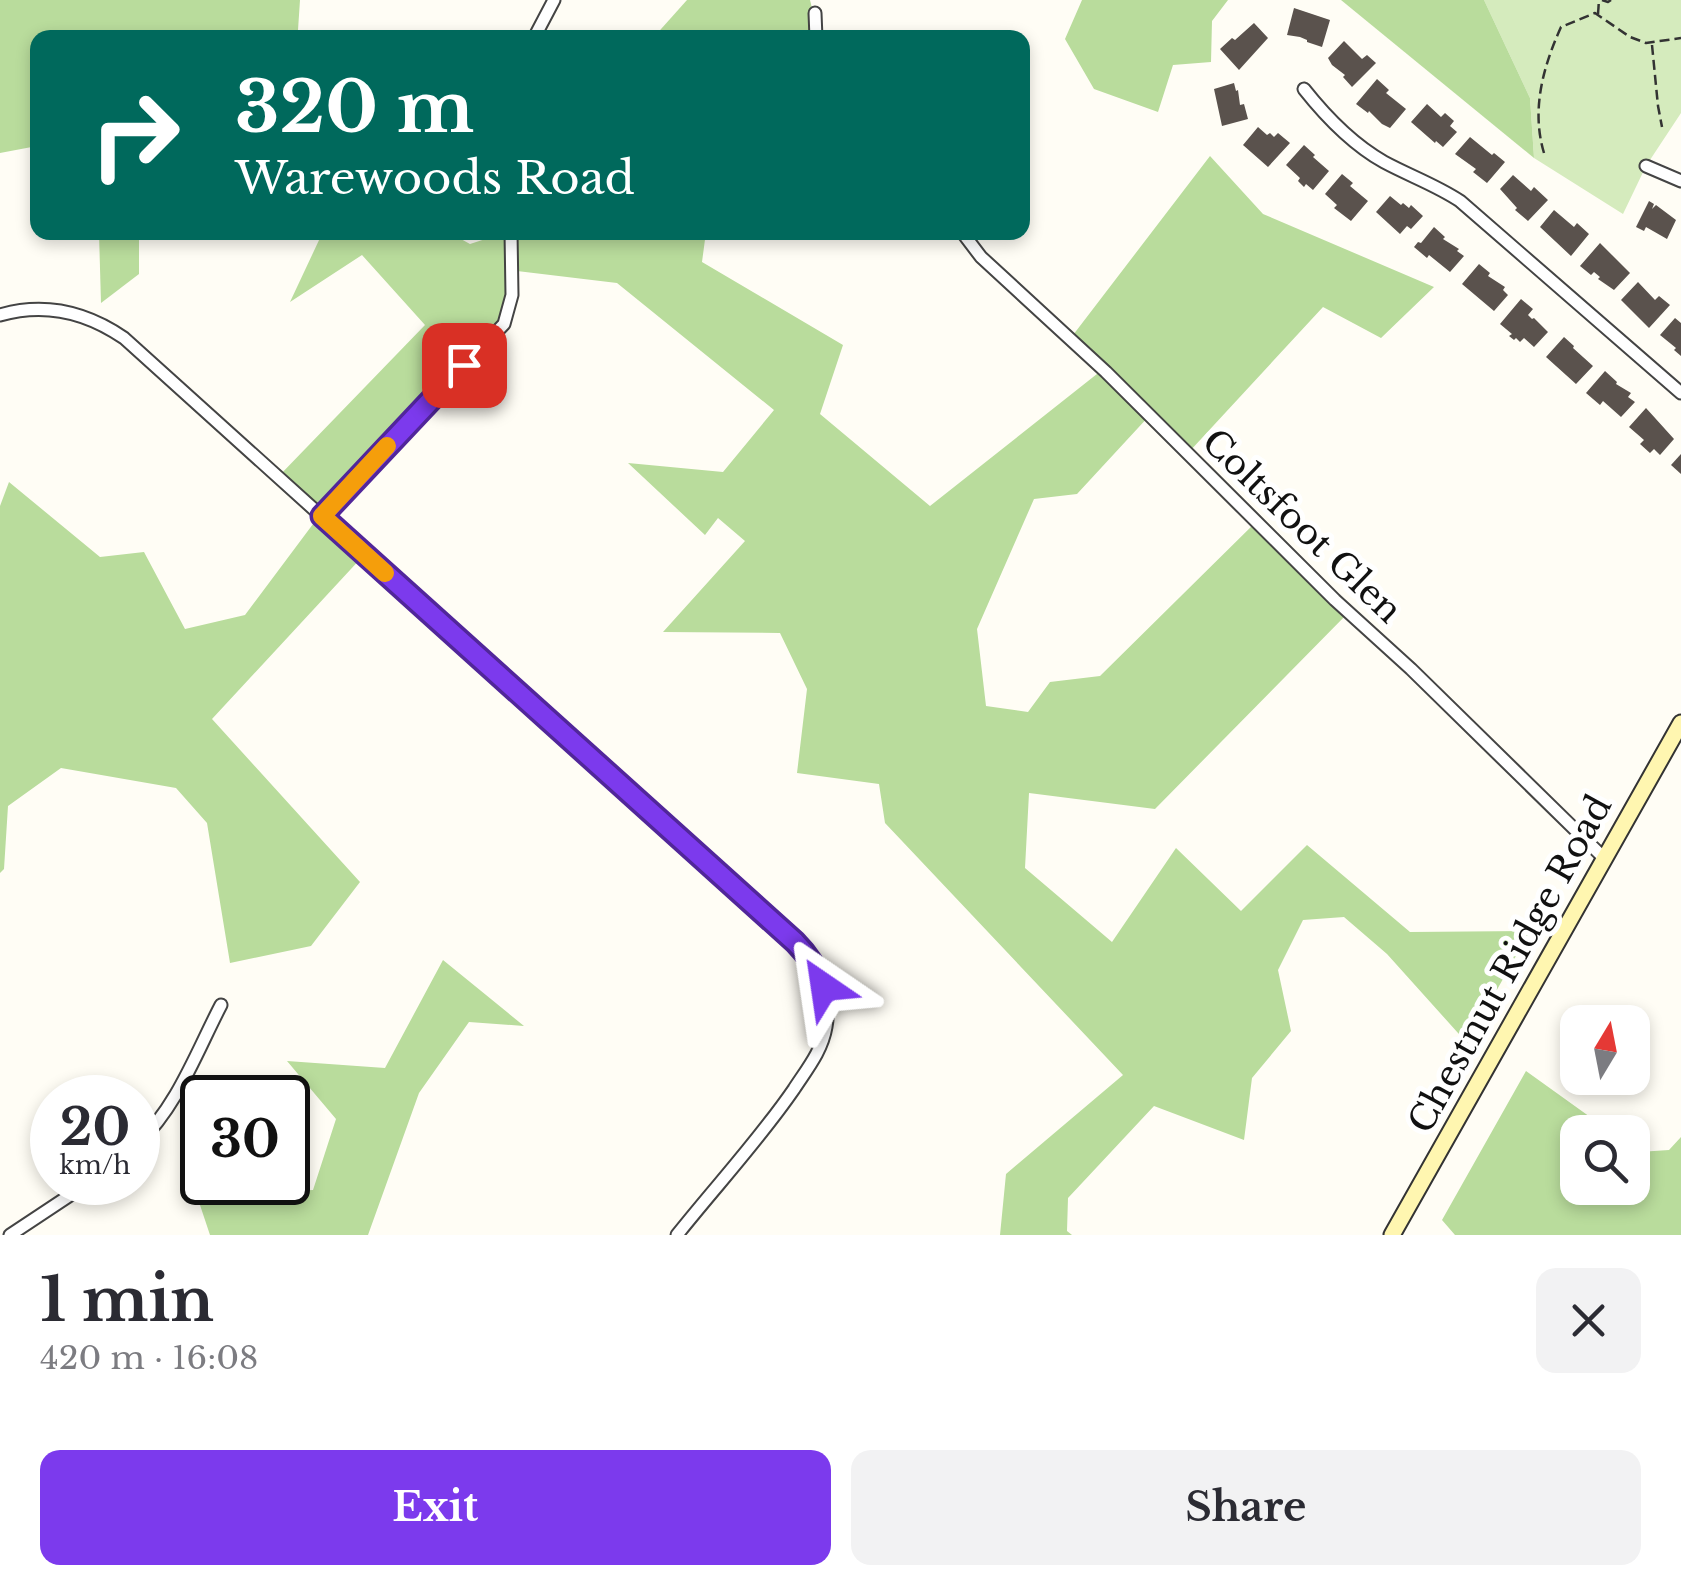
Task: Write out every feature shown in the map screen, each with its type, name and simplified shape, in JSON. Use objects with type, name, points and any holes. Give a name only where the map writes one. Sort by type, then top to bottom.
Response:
[{"type":"main road","name":"Chestnut Ridge Road","points":[[1392,1235],[1681,723]]},
{"type":"street","points":[[538,30],[554,0]]},
{"type":"street","points":[[815,14],[816,30]]},
{"type":"street","points":[[1304,89],[1357,144],[1460,202],[1681,393]]},
{"type":"street","points":[[1646,166],[1681,181]]},
{"type":"street","points":[[322,516],[504,324],[512,295],[511,240]]},
{"type":"street","name":"Coltsfoot Glen","points":[[968,240],[1604,858]]},
{"type":"street","points":[[0,314],[42,308],[63,310],[106,326],[124,338],[807,954],[818,970],[828,1006],[824,1039],[754,1142],[677,1235]]},
{"type":"street","points":[[160,1118],[221,1004]]},
{"type":"street","points":[[10,1235],[55,1205]]},
{"type":"path","points":[[1598,16],[1601,0],[1611,0]]},
{"type":"path","points":[[1544,153],[1538,97],[1564,24],[1595,13],[1630,37],[1652,44],[1681,38]]},
{"type":"path","points":[[1652,44],[1662,127]]},
{"type":"green space","points":[[0,0],[300,0],[298,30],[30,30],[30,147],[0,153]]},
{"type":"green space","points":[[687,0],[810,0],[817,30],[660,30]]},
{"type":"green space","points":[[1082,0],[1228,0],[1212,21],[1211,62],[1173,65],[1158,112],[1094,89],[1065,39]]},
{"type":"green space","points":[[1341,0],[1484,0],[1530,98],[1534,158]]},
{"type":"green space","points":[[1484,0],[1681,0],[1681,113],[1646,166],[1623,214],[1534,158],[1530,98]]},
{"type":"green space","points":[[1210,156],[1263,214],[1434,287],[1381,338],[1323,307],[1189,452],[1150,415],[1077,494],[1034,499],[977,629],[986,706],[1028,712],[1050,682],[1100,676],[1260,518],[1349,612],[1155,809],[1029,793],[1025,868],[1112,942],[1176,848],[1241,911],[1307,845],[1410,932],[1530,931],[1467,1043],[1387,954],[1344,917],[1303,920],[1278,970],[1291,1031],[1252,1078],[1244,1140],[1154,1106],[1068,1198],[1067,1231],[1072,1235],[1000,1235],[1006,1174],[1123,1075],[885,823],[879,784],[797,773],[807,689],[780,633],[663,632],[745,541],[718,518],[705,535],[628,463],[723,472],[774,410],[617,283],[517,271],[494,341],[327,522],[363,556],[212,719],[360,882],[311,946],[230,963],[207,823],[176,788],[61,768],[8,806],[4,869],[0,873],[0,506],[9,482],[100,557],[144,552],[185,629],[245,615],[319,516],[277,478],[425,325],[362,255],[290,302],[319,240],[463,240],[470,244],[482,240],[705,240],[702,262],[843,345],[820,414],[930,506],[1102,370],[1070,339]]},
{"type":"green space","points":[[99,240],[139,240],[139,274],[101,303]]},
{"type":"green space","points":[[443,960],[524,1026],[469,1022],[419,1093],[368,1235],[210,1235],[200,1205],[310,1205],[310,1190],[336,1119],[310,1088],[310,1075],[299,1075],[287,1061],[385,1068]]},
{"type":"green space","points":[[1526,1071],[1587,1115],[1560,1115],[1560,1205],[1650,1205],[1650,1151],[1669,1150],[1681,1137],[1681,1235],[1455,1235],[1442,1220]]},
{"type":"building","points":[[1294,8],[1330,20],[1322,47],[1287,35]]},
{"type":"building","points":[[1254,23],[1268,38],[1239,70],[1220,49]]},
{"type":"building","points":[[1344,41],[1362,59],[1367,55],[1376,63],[1352,87],[1328,58]]},
{"type":"building","points":[[1377,79],[1389,90],[1386,93],[1406,109],[1390,128],[1356,104]]},
{"type":"building","points":[[1234,83],[1248,119],[1222,126],[1214,89]]},
{"type":"building","points":[[1427,104],[1441,117],[1445,113],[1454,121],[1450,126],[1457,132],[1443,147],[1411,122]]},
{"type":"building","points":[[1258,127],[1267,135],[1274,137],[1278,133],[1290,143],[1268,167],[1243,145]]},
{"type":"building","points":[[1470,137],[1505,162],[1487,183],[1455,154]]},
{"type":"building","points":[[1304,145],[1329,171],[1313,190],[1306,184],[1304,187],[1286,165]]},
{"type":"building","points":[[1342,174],[1368,201],[1351,221],[1334,208],[1337,205],[1325,194]]},
{"type":"building","points":[[1513,175],[1548,200],[1528,221],[1500,189]]},
{"type":"building","points":[[1390,196],[1401,205],[1411,205],[1423,216],[1400,234],[1376,212]]},
{"type":"building","points":[[1649,201],[1654,204],[1652,209],[1656,205],[1676,220],[1667,239],[1646,227],[1644,231],[1636,227]]},
{"type":"building","points":[[1554,210],[1589,234],[1571,256],[1540,227]]},
{"type":"building","points":[[1434,227],[1464,256],[1450,272],[1414,247]]},
{"type":"building","points":[[1600,243],[1630,273],[1614,290],[1594,272],[1591,275],[1580,266]]},
{"type":"building","points":[[1479,264],[1490,273],[1488,276],[1505,287],[1508,295],[1494,311],[1462,284]]},
{"type":"building","points":[[1638,282],[1655,300],[1659,296],[1670,305],[1649,328],[1621,300]]},
{"type":"building","points":[[1521,299],[1533,309],[1528,315],[1548,332],[1534,347],[1524,338],[1520,342],[1514,340],[1500,324]]},
{"type":"building","points":[[1675,318],[1681,323],[1681,356],[1660,335]]},
{"type":"building","points":[[1564,337],[1593,366],[1576,384],[1546,357]]},
{"type":"building","points":[[1605,371],[1631,393],[1628,397],[1635,402],[1621,417],[1603,401],[1600,405],[1586,393]]},
{"type":"building","points":[[1646,408],[1674,439],[1660,455],[1654,449],[1650,453],[1640,444],[1644,440],[1629,427]]},
{"type":"building","points":[[1681,454],[1681,474],[1671,465]]},
{"type":"slow traffic","points":[[385,573],[322,516],[387,446]]},
{"type":"route","points":[[464,365],[322,516],[795,942],[818,970],[824,987]]}]
